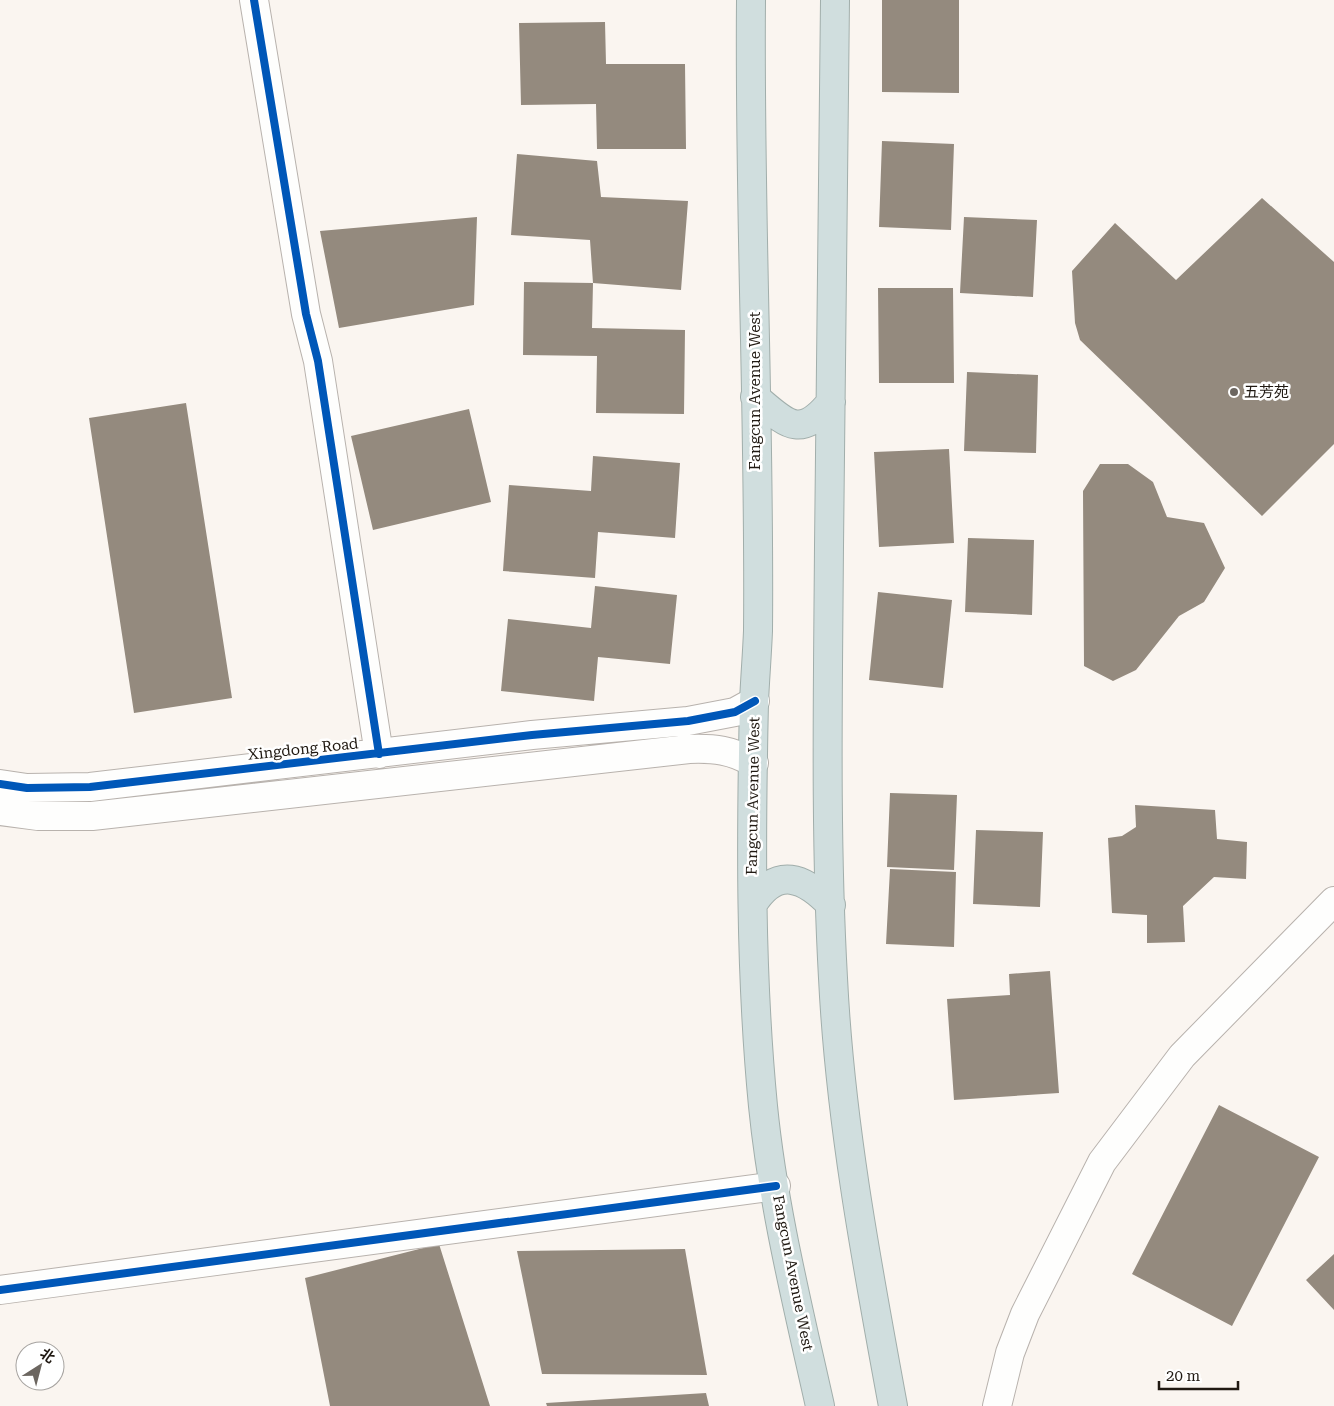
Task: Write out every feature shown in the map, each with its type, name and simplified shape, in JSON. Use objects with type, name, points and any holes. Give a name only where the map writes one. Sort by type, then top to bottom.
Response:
[{"type":"highway","name":"Fangcun Avenue West","points":[[751,0],[750,115],[758,632],[754,701],[754,970],[763,1109],[784,1240],[820,1406]]},
{"type":"highway","points":[[835,0],[827,755],[833,978],[838,1047],[867,1267],[892,1406]]},
{"type":"highway","points":[[755,397],[782,419],[794,425],[805,424],[816,419],[831,402]]},
{"type":"highway","points":[[753,904],[761,891],[773,883],[788,879],[807,883],[831,905]]},
{"type":"street","points":[[254,0],[306,314],[318,361],[379,754]]},
{"type":"street","name":"Xingdong Road","points":[[0,784],[27,788],[90,787],[532,735],[688,721],[735,712],[754,701]]},
{"type":"street","points":[[0,811],[38,816],[92,816],[689,749],[718,748],[738,753],[754,763]]},
{"type":"street","points":[[997,1406],[1010,1353],[1025,1314],[1102,1162],[1182,1056],[1334,901]]},
{"type":"street","points":[[0,1290],[776,1186]]},
{"type":"building","points":[[882,0],[959,0],[959,93],[882,92]]},
{"type":"building","points":[[605,22],[606,64],[685,64],[686,149],[597,149],[596,104],[521,105],[519,23]]},
{"type":"building","points":[[882,141],[954,144],[951,230],[879,227]]},
{"type":"building","points":[[517,154],[597,161],[601,197],[688,201],[681,290],[593,283],[590,240],[511,235]]},
{"type":"building","name":"五芳苑","points":[[1262,198],[1334,262],[1334,444],[1262,516],[1080,340],[1075,323],[1072,271],[1115,223],[1176,280]]},
{"type":"building","points":[[477,217],[474,305],[339,328],[320,231]]},
{"type":"building","points":[[964,217],[1037,220],[1033,297],[960,293]]},
{"type":"building","points":[[524,282],[593,283],[592,328],[685,330],[684,414],[596,413],[597,356],[523,355]]},
{"type":"building","points":[[878,288],[953,288],[954,383],[879,383]]},
{"type":"building","points":[[967,372],[1038,375],[1036,453],[964,451]]},
{"type":"building","points":[[186,403],[232,698],[134,713],[89,418]]},
{"type":"building","points":[[469,409],[491,502],[373,530],[351,436]]},
{"type":"building","points":[[949,449],[954,543],[879,547],[874,452]]},
{"type":"building","points":[[593,456],[680,463],[675,538],[598,532],[595,578],[503,571],[509,485],[591,491]]},
{"type":"building","points":[[1100,464],[1128,464],[1153,482],[1167,517],[1204,523],[1225,568],[1204,602],[1179,616],[1136,670],[1113,681],[1084,666],[1083,491]]},
{"type":"building","points":[[968,538],[1034,540],[1032,615],[965,612]]},
{"type":"building","points":[[595,586],[677,595],[670,664],[598,657],[594,701],[501,691],[508,619],[591,628]]},
{"type":"building","points":[[878,592],[952,600],[943,688],[869,680]]},
{"type":"building","points":[[890,793],[957,795],[954,870],[887,867]]},
{"type":"building","points":[[1135,805],[1215,810],[1217,839],[1247,842],[1246,879],[1214,877],[1183,906],[1185,942],[1147,943],[1147,915],[1112,913],[1108,838],[1122,836],[1136,827]]},
{"type":"building","points":[[976,830],[1043,832],[1040,907],[973,904]]},
{"type":"building","points":[[890,869],[956,872],[954,947],[886,944]]},
{"type":"building","points":[[1050,971],[1059,1093],[954,1100],[947,999],[1010,995],[1009,974]]},
{"type":"building","points":[[1219,1105],[1319,1157],[1232,1326],[1132,1274]]},
{"type":"building","points":[[439,1244],[490,1406],[330,1406],[305,1278]]},
{"type":"building","points":[[685,1249],[707,1375],[542,1374],[517,1251]]},
{"type":"building","points":[[1334,1254],[1334,1310],[1306,1280]]},
{"type":"building","points":[[706,1393],[709,1406],[547,1406],[546,1403]]},
{"type":"cycle path","points":[[254,0],[306,314],[318,361],[379,754]]},
{"type":"cycle path","points":[[0,784],[27,788],[90,787],[532,735],[688,721],[735,712],[755,701]]},
{"type":"cycle path","points":[[0,1290],[776,1186]]},
{"type":"place","name":"五芳苑","points":[[1234,392]]}]
